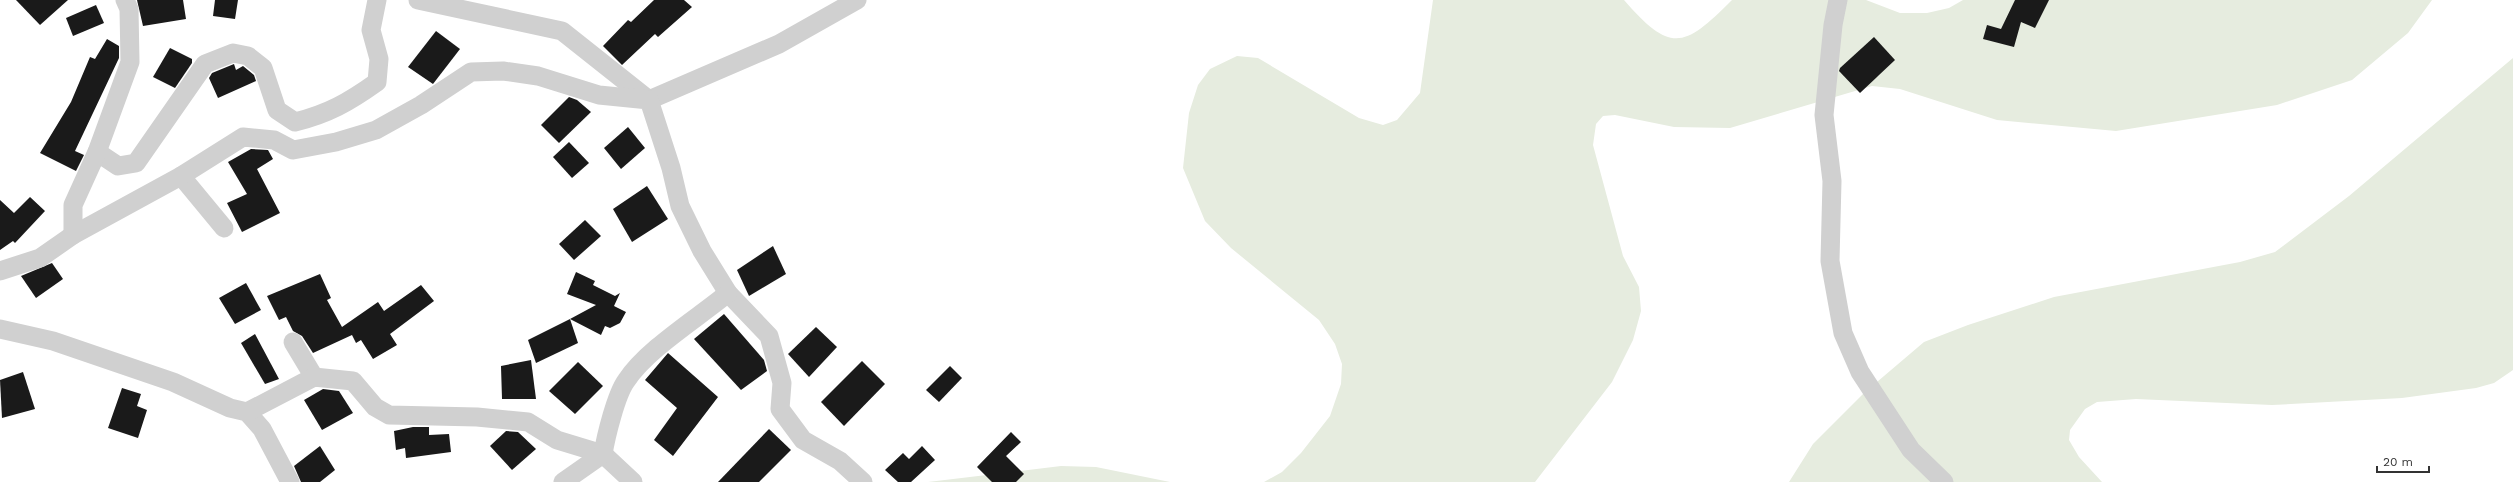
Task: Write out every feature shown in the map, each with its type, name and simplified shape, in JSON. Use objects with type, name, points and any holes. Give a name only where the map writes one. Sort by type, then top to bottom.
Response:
[{"type":"street","points":[[73,235],[73,205],[97,152],[130,62],[129,9],[126,0]]},
{"type":"street","points":[[97,152],[118,166],[136,163],[205,64],[233,53],[248,56],[262,68],[277,110],[295,122],[324,115],[377,82],[379,59],[371,30],[377,0]]},
{"type":"street","points":[[0,271],[40,258],[73,235],[181,176],[243,137],[274,140],[293,150],[336,142],[376,130],[421,105],[471,72],[503,71],[538,76],[599,95],[649,100],[779,44],[857,0]]},
{"type":"street","points":[[1838,0],[1833,25],[1824,115],[1832,181],[1830,261],[1844,333],[1860,372],[1911,450],[1944,482]]},
{"type":"street","points":[[424,1],[562,31],[649,100],[671,168],[680,206],[702,251],[728,293],[769,336],[782,383],[780,409],[803,440],[840,461],[864,482]]},
{"type":"street","points":[[181,176],[224,228]]},
{"type":"street","points":[[563,482],[603,454],[606,436],[625,381],[652,353],[728,293]]},
{"type":"street","points":[[0,329],[53,341],[173,382],[230,408],[248,412],[262,429],[290,482]]},
{"type":"street","points":[[293,342],[314,377]]},
{"type":"street","points":[[248,412],[314,377],[353,381],[375,407],[389,415],[477,417],[528,422],[557,440],[603,454],[633,482]]},
{"type":"shaded area","points":[[1433,0],[1624,0],[1654,30],[1666,36],[1678,38],[1689,35],[1701,28],[1732,0],[1866,0],[1900,13],[1927,13],[1949,8],[1963,0],[2432,0],[2408,33],[2352,80],[2277,105],[2116,131],[1997,120],[1900,89],[1872,86],[1730,128],[1674,127],[1615,115],[1603,116],[1596,124],[1593,145],[1623,256],[1639,287],[1641,311],[1633,340],[1612,382],[1535,482],[1264,482],[1282,472],[1301,453],[1330,416],[1341,384],[1342,364],[1335,344],[1319,320],[1231,248],[1205,221],[1183,168],[1189,113],[1198,85],[1210,69],[1237,56],[1258,58],[1359,118],[1383,125],[1397,120],[1420,93]]},
{"type":"shaded area","points":[[2513,58],[2513,370],[2494,383],[2476,388],[2402,398],[2272,405],[2136,399],[2097,402],[2085,409],[2070,430],[2069,440],[2079,457],[2102,482],[1789,482],[1813,444],[1864,393],[1924,342],[1968,325],[2054,297],[2240,262],[2275,252],[2349,196]]},
{"type":"shaded area","points":[[1061,466],[1096,467],[1170,482],[928,482]]},
{"type":"building","points":[[16,0],[68,0],[40,25]]},
{"type":"building","points":[[137,0],[183,0],[186,19],[143,26]]},
{"type":"building","points":[[215,0],[238,0],[235,19],[213,16]]},
{"type":"building","points":[[654,0],[684,0],[692,7],[658,37],[655,34],[622,65],[603,46],[628,20],[631,22]]},
{"type":"building","points":[[2015,0],[2049,0],[2035,28],[2021,22],[2014,47],[1983,39],[1987,25],[2001,29]]},
{"type":"building","points":[[96,5],[104,23],[73,36],[66,18]]},
{"type":"building","points":[[436,31],[460,49],[433,84],[408,67]]},
{"type":"building","points":[[1874,37],[1895,60],[1860,93],[1839,71],[1840,68]]},
{"type":"building","points":[[107,39],[119,46],[119,58],[75,151],[84,155],[76,171],[40,153],[71,102],[90,57],[95,59]]},
{"type":"building","points":[[170,48],[192,59],[192,63],[175,88],[153,77]]},
{"type":"building","points":[[234,64],[236,70],[243,66],[254,75],[256,81],[218,98],[209,78],[212,73]]},
{"type":"building","points":[[569,97],[577,100],[591,112],[559,143],[541,125]]},
{"type":"building","points":[[628,127],[645,148],[621,169],[604,148]]},
{"type":"building","points":[[569,142],[589,163],[572,178],[553,157]]},
{"type":"building","points":[[251,149],[268,150],[273,159],[257,169],[280,213],[242,232],[227,203],[247,194],[228,162]]},
{"type":"building","points":[[647,186],[668,219],[632,242],[613,209]]},
{"type":"building","points":[[30,197],[45,211],[15,243],[13,241],[0,250],[0,200],[14,213]]},
{"type":"building","points":[[585,220],[601,236],[574,260],[559,244]]},
{"type":"building","points":[[773,246],[786,274],[749,296],[737,270]]},
{"type":"building","points":[[52,263],[63,279],[36,298],[21,276]]},
{"type":"building","points":[[576,272],[595,281],[593,285],[615,296],[620,293],[614,306],[626,312],[620,323],[610,328],[605,326],[601,335],[570,319],[596,305],[567,294]]},
{"type":"building","points":[[320,274],[331,298],[327,300],[342,327],[378,302],[384,311],[421,285],[434,301],[390,334],[397,345],[373,359],[361,340],[356,343],[352,335],[313,353],[302,336],[293,331],[286,317],[279,320],[267,296]]},
{"type":"building","points":[[246,283],[261,310],[235,324],[219,298]]},
{"type":"building","points":[[724,314],[764,360],[767,371],[741,390],[694,339]]},
{"type":"building","points":[[570,319],[578,343],[536,363],[528,340]]},
{"type":"building","points":[[816,327],[837,347],[809,377],[788,354]]},
{"type":"building","points":[[255,334],[279,379],[265,384],[241,343]]},
{"type":"building","points":[[668,353],[718,397],[673,456],[654,440],[677,408],[645,380]]},
{"type":"building","points":[[531,360],[536,399],[502,399],[501,366]]},
{"type":"building","points":[[862,361],[885,384],[844,426],[821,402]]},
{"type":"building","points":[[578,362],[603,386],[575,414],[549,391]]},
{"type":"building","points":[[950,366],[962,378],[939,402],[926,390]]},
{"type":"building","points":[[23,372],[35,409],[2,418],[0,380]]},
{"type":"building","points":[[122,388],[141,394],[137,406],[147,410],[138,438],[108,428]]},
{"type":"building","points":[[323,389],[339,391],[353,413],[322,430],[304,400]]},
{"type":"building","points":[[413,427],[429,427],[429,435],[449,434],[451,452],[406,458],[405,448],[396,450],[394,431]]},
{"type":"building","points":[[769,429],[791,450],[759,482],[718,482]]},
{"type":"building","points":[[506,431],[518,432],[536,449],[512,470],[490,446]]},
{"type":"building","points":[[1011,432],[1021,442],[1006,456],[1024,474],[1016,482],[992,482],[977,467]]},
{"type":"building","points":[[320,446],[335,470],[320,482],[301,482],[294,466]]},
{"type":"building","points":[[922,446],[935,460],[911,482],[898,482],[885,470],[903,453],[909,459]]}]
